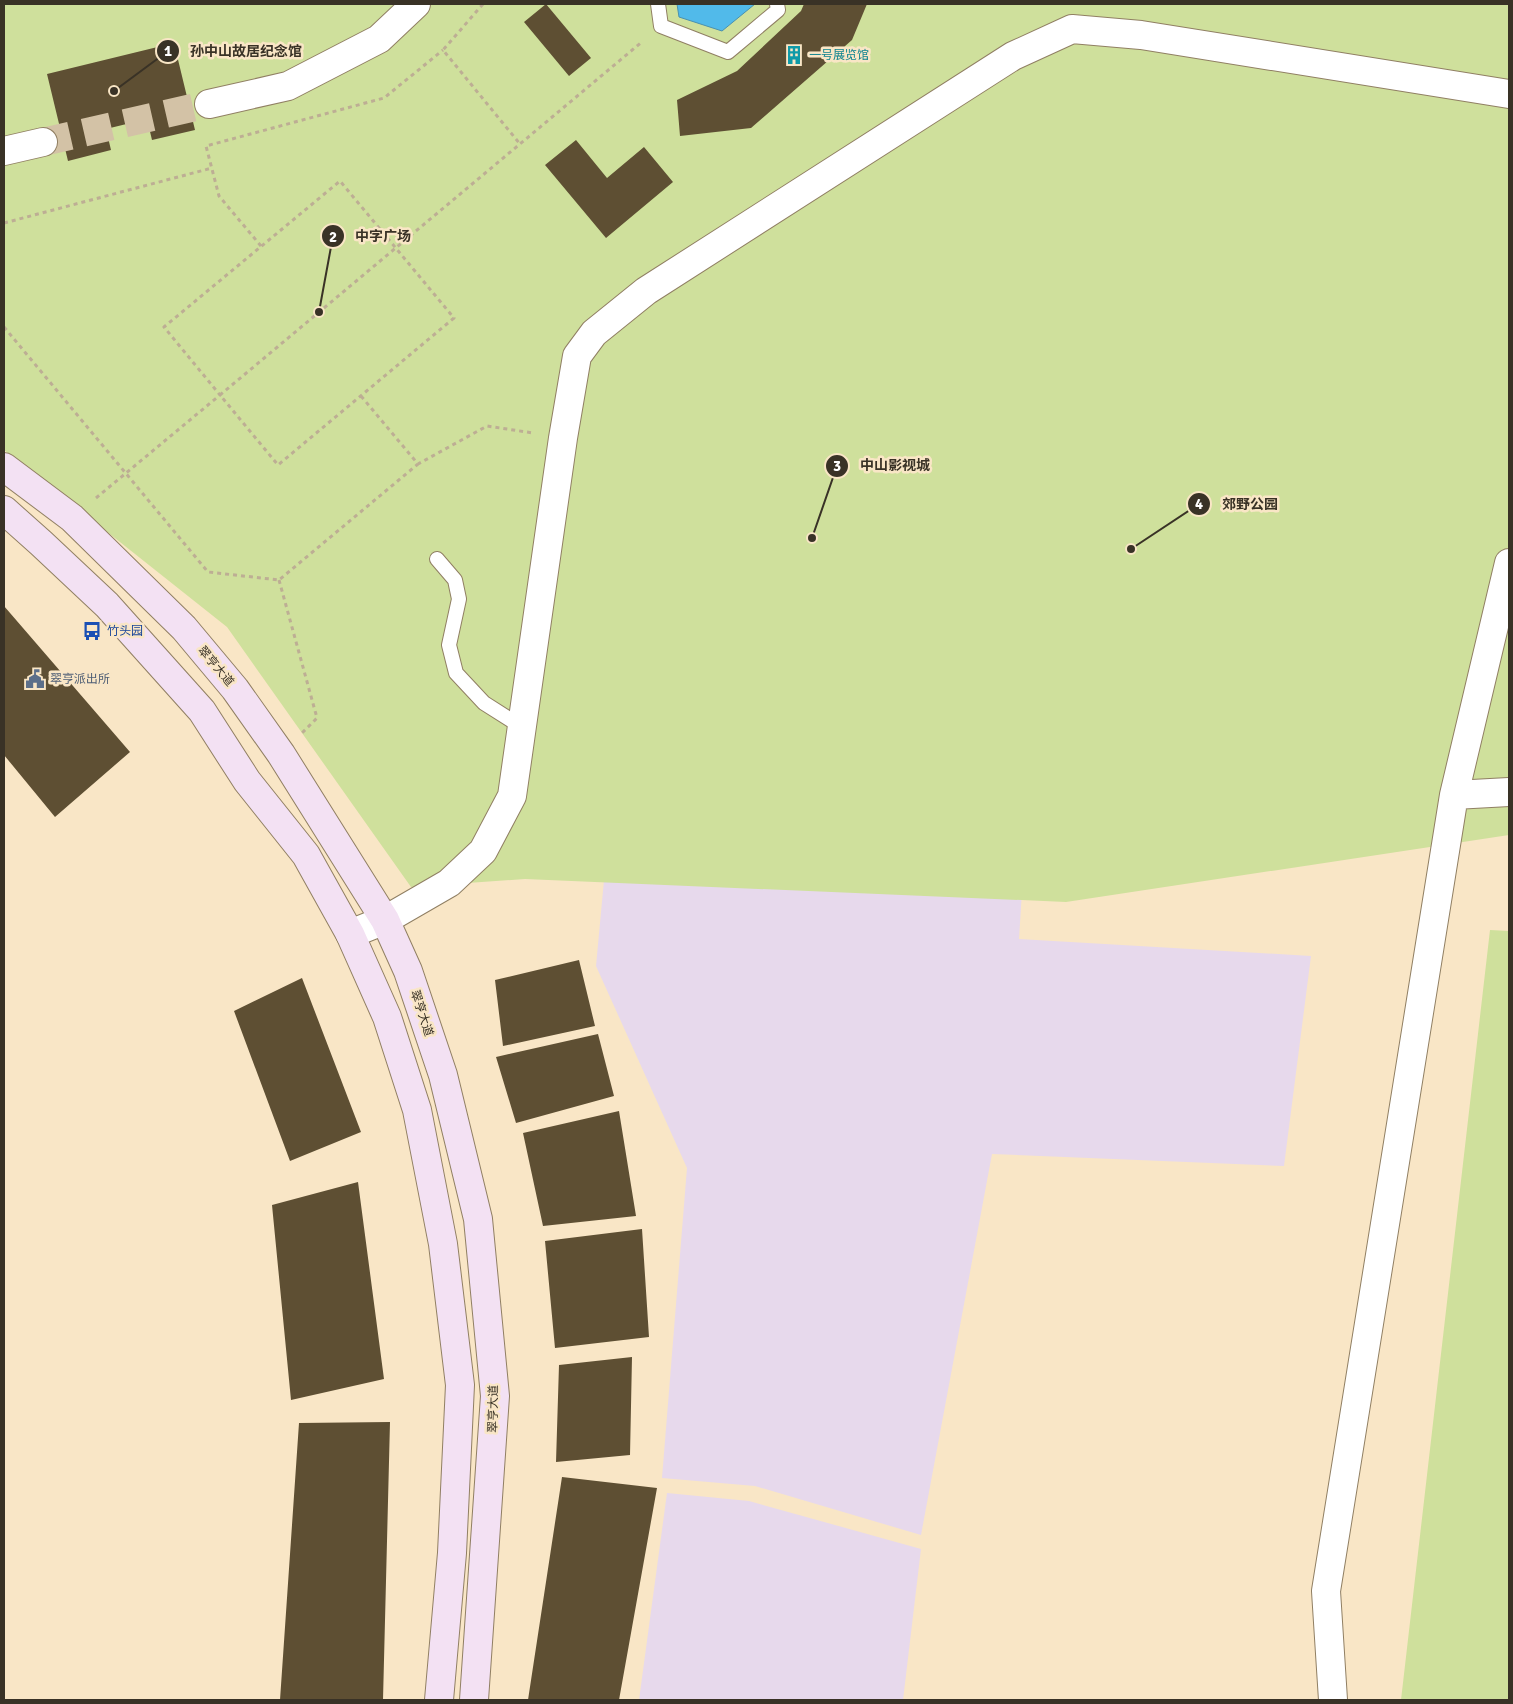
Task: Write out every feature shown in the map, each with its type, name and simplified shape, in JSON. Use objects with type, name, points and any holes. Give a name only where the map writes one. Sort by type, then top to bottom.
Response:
[{"type":"main road","name":"翠亨大道","points":[[4,467],[72,518],[184,628],[234,689],[280,754],[385,920],[408,971],[443,1075],[478,1219],[495,1396],[474,1700]]},
{"type":"main road","points":[[4,510],[107,605],[202,711],[247,781],[306,855],[350,934],[386,1017],[417,1110],[443,1244],[460,1385],[452,1553],[439,1700]]},
{"type":"street","points":[[209,104],[288,86],[379,39],[416,4]]},
{"type":"street","points":[[350,934],[385,920],[449,882],[483,852],[512,796],[563,438],[577,356],[594,333],[646,291],[1013,56],[1072,29],[1142,35],[1509,94]]},
{"type":"street","points":[[4,151],[43,142]]},
{"type":"street","points":[[1333,1700],[1326,1591],[1454,795],[1509,563]]},
{"type":"street","points":[[1454,795],[1509,792]]},
{"type":"lane","points":[[658,4],[661,26],[728,52],[778,10],[777,4]]},
{"type":"lane","points":[[437,559],[455,580],[459,599],[449,645],[456,672],[484,702],[522,727]]},
{"type":"path","points":[[261,246],[219,196],[206,146],[384,98],[443,50],[483,4]]},
{"type":"path","points":[[72,518],[661,26]]},
{"type":"path","points":[[443,50],[520,144]]},
{"type":"path","points":[[4,223],[212,168]]},
{"type":"path","points":[[340,181],[396,248],[454,318],[278,465],[164,328],[340,181]]},
{"type":"path","points":[[4,327],[208,572],[279,580],[418,464],[487,426],[563,438]]},
{"type":"path","points":[[361,396],[418,464]]},
{"type":"path","points":[[279,580],[317,718],[280,754]]},
{"type":"shaded area","points":[[604,880],[1022,891],[1019,939],[1311,956],[1284,1166],[992,1154],[921,1535],[755,1486],[662,1478],[687,1168],[596,966]]},
{"type":"shaded area","points":[[667,1493],[749,1501],[921,1549],[903,1700],[639,1700]]},
{"type":"green space","points":[[4,4],[1509,4],[1509,835],[1066,902],[525,879],[411,887],[227,627],[4,450]]},
{"type":"green space","points":[[1490,930],[1509,931],[1509,1700],[1401,1700]]},
{"type":"water","points":[[677,4],[755,4],[722,31],[679,17]]},
{"type":"building","points":[[546,4],[591,58],[569,76],[524,22]]},
{"type":"building","name":"一号展览馆","points":[[804,4],[867,4],[852,40],[751,128],[680,136],[677,100],[737,71],[801,11]]},
{"type":"building","points":[[174,43],[195,130],[152,140],[147,119],[106,129],[111,150],[68,161],[47,74]]},
{"type":"building","points":[[576,140],[607,178],[644,147],[673,182],[606,238],[545,165]]},
{"type":"building","name":"翠亨派出所","points":[[4,606],[130,752],[55,817],[4,755]]},
{"type":"building","points":[[579,960],[595,1026],[503,1046],[495,980]]},
{"type":"building","points":[[302,978],[361,1132],[290,1161],[234,1011]]},
{"type":"building","points":[[598,1034],[614,1096],[516,1123],[496,1057]]},
{"type":"building","points":[[619,1111],[636,1216],[543,1226],[523,1133]]},
{"type":"building","points":[[358,1182],[384,1379],[291,1400],[272,1205]]},
{"type":"building","points":[[642,1229],[649,1337],[555,1348],[545,1241]]},
{"type":"building","points":[[632,1357],[630,1455],[556,1462],[559,1365]]},
{"type":"building","points":[[390,1422],[383,1700],[280,1700],[299,1423]]},
{"type":"building","points":[[562,1477],[657,1488],[619,1700],[528,1700]]},
{"type":"tunnel","points":[[43,142],[209,104]]},
{"type":"place","name":"一号展览馆","points":[[794,55]]},
{"type":"place","name":"孙中山故居纪念馆","points":[[114,91]]},
{"type":"place","name":"中字广场","points":[[319,312]]},
{"type":"place","name":"中山影视城","points":[[812,538]]},
{"type":"place","name":"郊野公园","points":[[1131,549]]},
{"type":"place","name":"竹头园","points":[[92,631]]},
{"type":"place","name":"翠亨派出所","points":[[35,679]]}]
